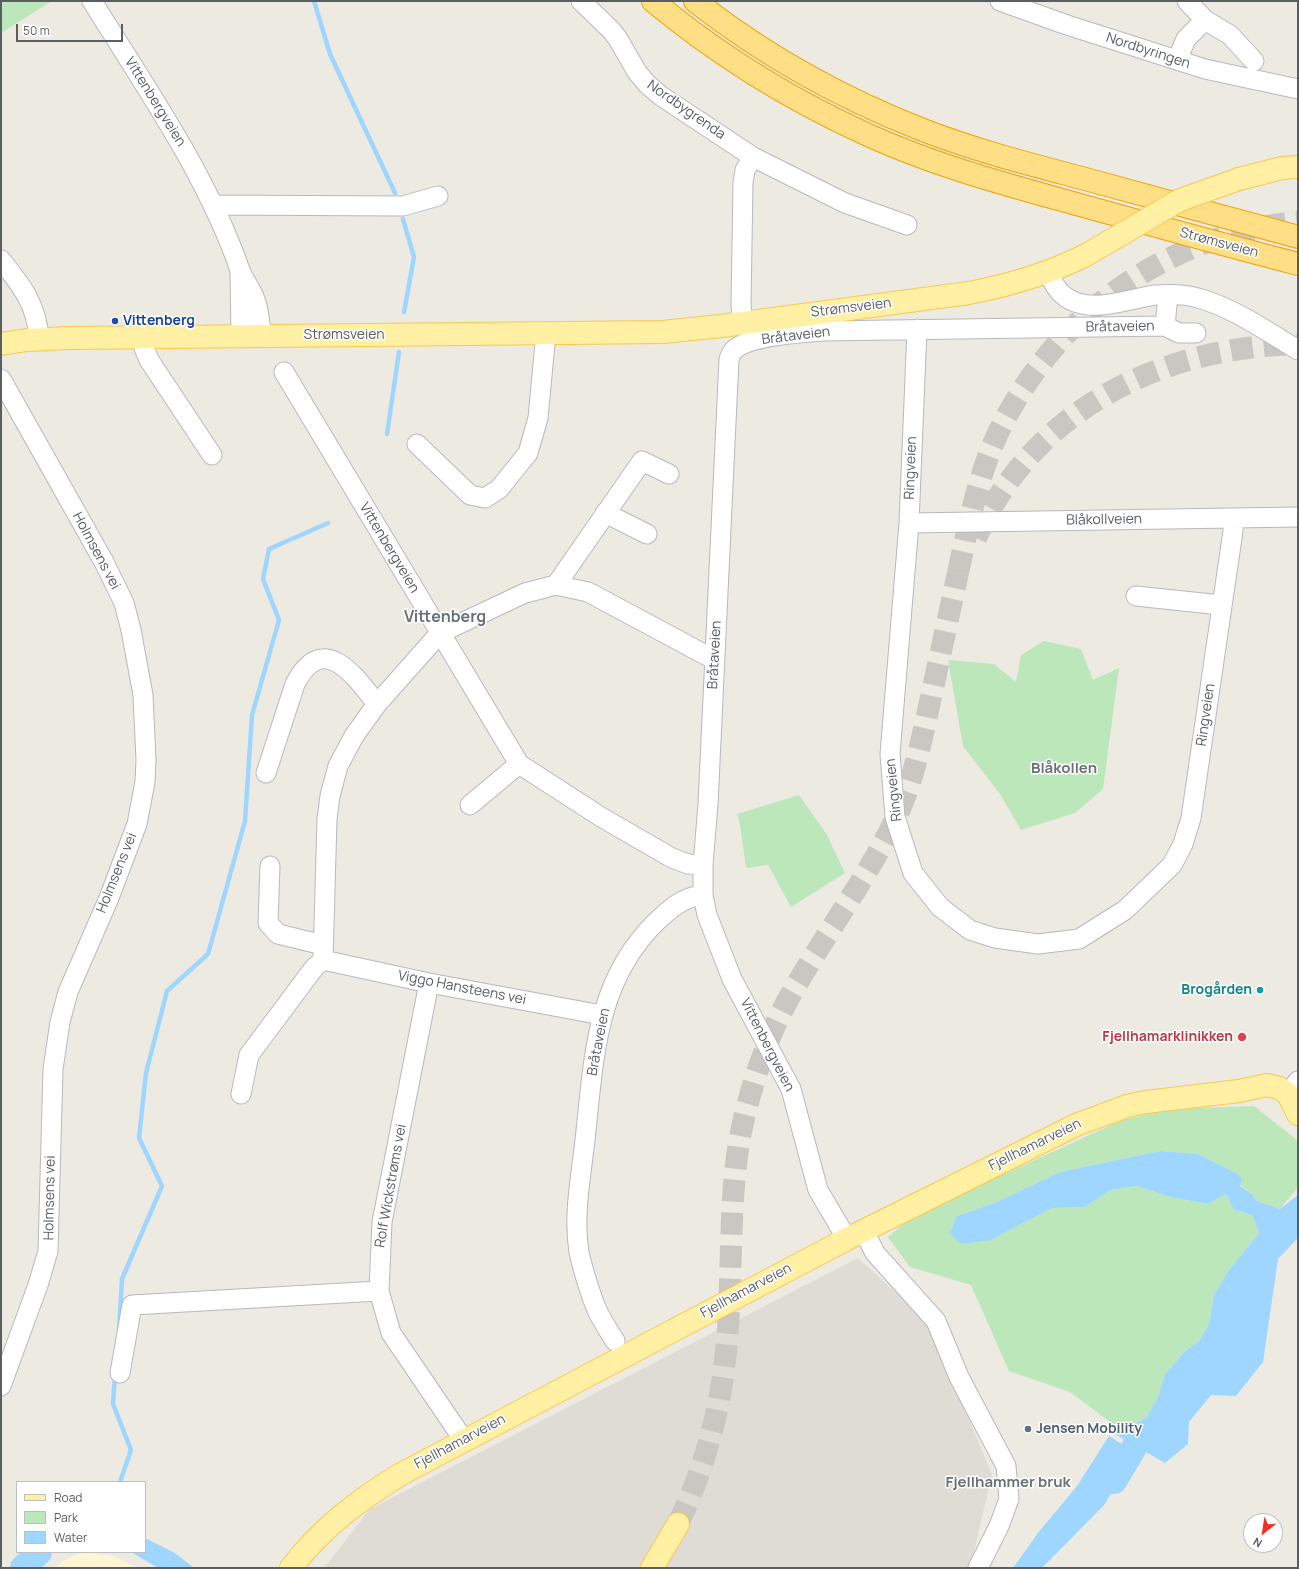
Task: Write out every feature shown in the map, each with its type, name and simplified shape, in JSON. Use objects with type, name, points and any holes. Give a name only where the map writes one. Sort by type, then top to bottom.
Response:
[{"type":"highway","name":"Strømsveien","points":[[653,1],[698,37],[792,98],[870,136],[914,154],[1001,183],[1298,264]]},
{"type":"highway","name":"Strømsveien","points":[[695,1],[744,37],[804,74],[841,94],[924,130],[1005,157],[1298,237]]},
{"type":"main road","name":"Strømsveien","points":[[1,344],[39,339],[142,336],[663,332],[969,293],[1007,286],[1048,272],[1086,255],[1180,200],[1239,179],[1282,168],[1298,167]]},
{"type":"main road","name":"Fjellhamarveien","points":[[291,1568],[321,1534],[356,1503],[403,1473],[463,1439],[855,1235],[1043,1140],[1107,1113],[1146,1102],[1239,1091],[1277,1100],[1293,1088]]},
{"type":"main road","points":[[1293,1088],[1298,1114]]},
{"type":"main road","points":[[652,1568],[678,1524]]},
{"type":"street","name":"Vittenbergveien","points":[[92,1],[182,146],[222,223],[240,271],[256,303],[251,335]]},
{"type":"street","name":"Nordbygrenda","points":[[581,1],[618,39],[628,58],[647,84],[753,157],[845,203],[907,225]]},
{"type":"street","name":"Nordbyringen","points":[[1000,1],[1067,25],[1205,69],[1298,89]]},
{"type":"street","points":[[1187,1],[1205,20],[1230,35],[1254,61]]},
{"type":"street","points":[[1177,60],[1186,39],[1205,20]]},
{"type":"street","points":[[743,323],[741,305],[743,183],[745,170],[753,157]]},
{"type":"street","points":[[213,205],[403,206],[438,196]]},
{"type":"street","points":[[1,260],[29,297],[34,309],[39,339]]},
{"type":"street","points":[[1048,272],[1064,296],[1081,304],[1098,305],[1168,295],[1197,298],[1219,306],[1252,323],[1298,350]]},
{"type":"street","name":"Bråtaveien","points":[[1165,326],[1168,295]]},
{"type":"street","name":"Bråtaveien","points":[[615,1341],[597,1310],[579,1252],[577,1215],[592,1077],[602,1015],[612,987],[635,945],[651,927],[678,903],[693,896],[703,895],[703,865],[707,827],[715,660],[727,365],[733,351],[761,339],[793,333],[1165,326],[1179,333],[1196,333]]},
{"type":"street","name":"Ringveien","points":[[917,330],[909,523],[890,754],[895,818],[912,873],[940,907],[970,930],[995,938],[1038,944],[1079,939],[1125,910],[1172,865],[1184,844],[1191,818],[1233,531],[1233,519]]},
{"type":"street","points":[[417,444],[470,495],[485,498],[499,489],[528,453],[538,418],[546,333]]},
{"type":"street","points":[[142,336],[144,348],[149,360],[212,455]]},
{"type":"street","name":"Vittenbergveien","points":[[284,372],[519,764],[601,817],[672,858],[688,864],[703,865]]},
{"type":"street","name":"Holmsens vei","points":[[1,379],[108,569],[124,603],[131,630],[143,695],[146,760],[145,782],[137,824],[109,898],[68,992],[60,1022],[53,1069],[48,1251],[38,1284],[1,1386]]},
{"type":"street","points":[[556,585],[642,461],[669,474]]},
{"type":"street","points":[[605,513],[647,534]]},
{"type":"street","name":"Blåkollveien","points":[[909,523],[1298,517]]},
{"type":"street","points":[[241,1094],[249,1055],[314,968],[323,953],[326,826],[333,778],[338,766],[351,741],[377,704],[440,633],[525,593],[556,585],[588,592],[715,660]]},
{"type":"street","points":[[1136,596],[1221,605]]},
{"type":"street","points":[[266,773],[295,684],[299,675],[311,662],[323,658],[337,662],[355,677],[377,704]]},
{"type":"street","points":[[470,805],[519,764]]},
{"type":"street","name":"Viggo Hansteens vei","points":[[270,866],[268,923],[278,934],[323,953],[429,983],[602,1015]]},
{"type":"street","name":"Vittenbergveien","points":[[703,895],[707,915],[732,978],[791,1089],[818,1190],[855,1235],[875,1252],[936,1320],[959,1376],[1006,1466],[1009,1499],[999,1526],[978,1568]]},
{"type":"street","name":"Rolf Wickstrøms vei","points":[[429,983],[382,1222],[379,1291],[391,1333],[463,1439]]},
{"type":"street","points":[[120,1373],[132,1305],[379,1291]]},
{"type":"shaded area","points":[[858,1258],[930,1324],[992,1475],[970,1568],[324,1568],[370,1509]]},
{"type":"shaded area","points":[[80,1553],[90,1553],[114,1556],[137,1568],[56,1568],[63,1561]]},
{"type":"green space","points":[[1,1],[52,1],[1,33]]},
{"type":"green space","points":[[1044,641],[1081,649],[1093,680],[1119,668],[1103,789],[1075,813],[1021,830],[1000,794],[963,746],[948,660],[994,664],[1016,682],[1021,655]]},
{"type":"green space","points":[[799,795],[827,835],[845,873],[791,907],[768,865],[746,868],[740,824],[737,814]]},
{"type":"green space","points":[[1254,1106],[1298,1141],[1298,1187],[1280,1209],[1257,1201],[1252,1194],[1240,1185],[1238,1174],[1198,1154],[1160,1151],[1060,1172],[997,1202],[957,1216],[991,1240],[1052,1208],[1085,1207],[1110,1190],[1137,1186],[1170,1197],[1208,1204],[1226,1194],[1234,1210],[1253,1216],[1259,1233],[1229,1270],[1214,1295],[1209,1324],[1199,1341],[1186,1350],[1165,1374],[1158,1397],[1146,1418],[1129,1426],[1114,1425],[1070,1392],[1009,1371],[971,1285],[910,1267],[888,1237],[913,1216],[1122,1120],[1170,1109]]},
{"type":"water","points":[[1160,1151],[1198,1154],[1238,1174],[1242,1178],[1240,1186],[1252,1194],[1257,1201],[1280,1209],[1298,1195],[1298,1238],[1278,1259],[1263,1362],[1236,1396],[1211,1395],[1189,1422],[1188,1444],[1165,1463],[1108,1430],[1114,1425],[1129,1426],[1146,1418],[1158,1397],[1165,1374],[1186,1350],[1199,1341],[1209,1324],[1214,1295],[1229,1270],[1259,1233],[1253,1216],[1234,1210],[1226,1194],[1208,1204],[1170,1197],[1137,1186],[1110,1190],[1085,1207],[1052,1208],[991,1240],[961,1244],[950,1233],[957,1216],[997,1202],[1060,1172]]},
{"type":"water","points":[[1109,1436],[1136,1453],[1104,1505],[1042,1568],[1013,1568],[1038,1533],[1077,1486]]},
{"type":"water","points":[[146,1538],[175,1553],[194,1568],[158,1568],[133,1553],[146,1553]]},
{"type":"waterway","points":[[314,1],[330,54],[395,193]]},
{"type":"waterway","points":[[403,219],[414,257],[404,312]]},
{"type":"waterway","points":[[387,434],[399,352]]},
{"type":"waterway","points":[[119,1330],[122,1279],[162,1186],[139,1138],[146,1073],[167,991],[208,954],[245,821],[252,715],[279,620],[263,579],[269,549],[328,523]]},
{"type":"waterway","points":[[115,1375],[113,1404],[131,1450],[120,1481]]},
{"type":"waterway","points":[[1114,1481],[1135,1446]]},
{"type":"waterway","points":[[23,1568],[38,1553]]},
{"type":"tunnel","points":[[958,573],[966,535],[987,459],[1003,423],[1027,382],[1056,346],[1088,313],[1125,285],[1164,261],[1206,243],[1251,229],[1298,222]]},
{"type":"tunnel","points":[[976,538],[1001,493],[1032,454],[1067,421],[1107,394],[1151,373],[1198,357],[1247,348],[1298,344]]},
{"type":"tunnel","points":[[678,1524],[697,1480],[711,1434],[721,1388],[725,1364],[729,1310],[734,1188],[742,1128],[749,1099],[766,1046],[783,1008],[872,864],[896,818],[908,789],[921,743],[958,573]]},
{"type":"place","name":"Vittenberg","points":[[115,321]]},
{"type":"place","name":"Brogården","points":[[1260,990]]},
{"type":"place","name":"Fjellhamarklinikken","points":[[1242,1037]]},
{"type":"place","name":"Jensen Mobility","points":[[1028,1429]]},
{"type":"district","name":"Vittenberg","points":[[445,618]]},
{"type":"district","name":"Blåkollen","points":[[1064,769]]},
{"type":"district","name":"Fjellhammer bruk","points":[[1008,1483]]}]
